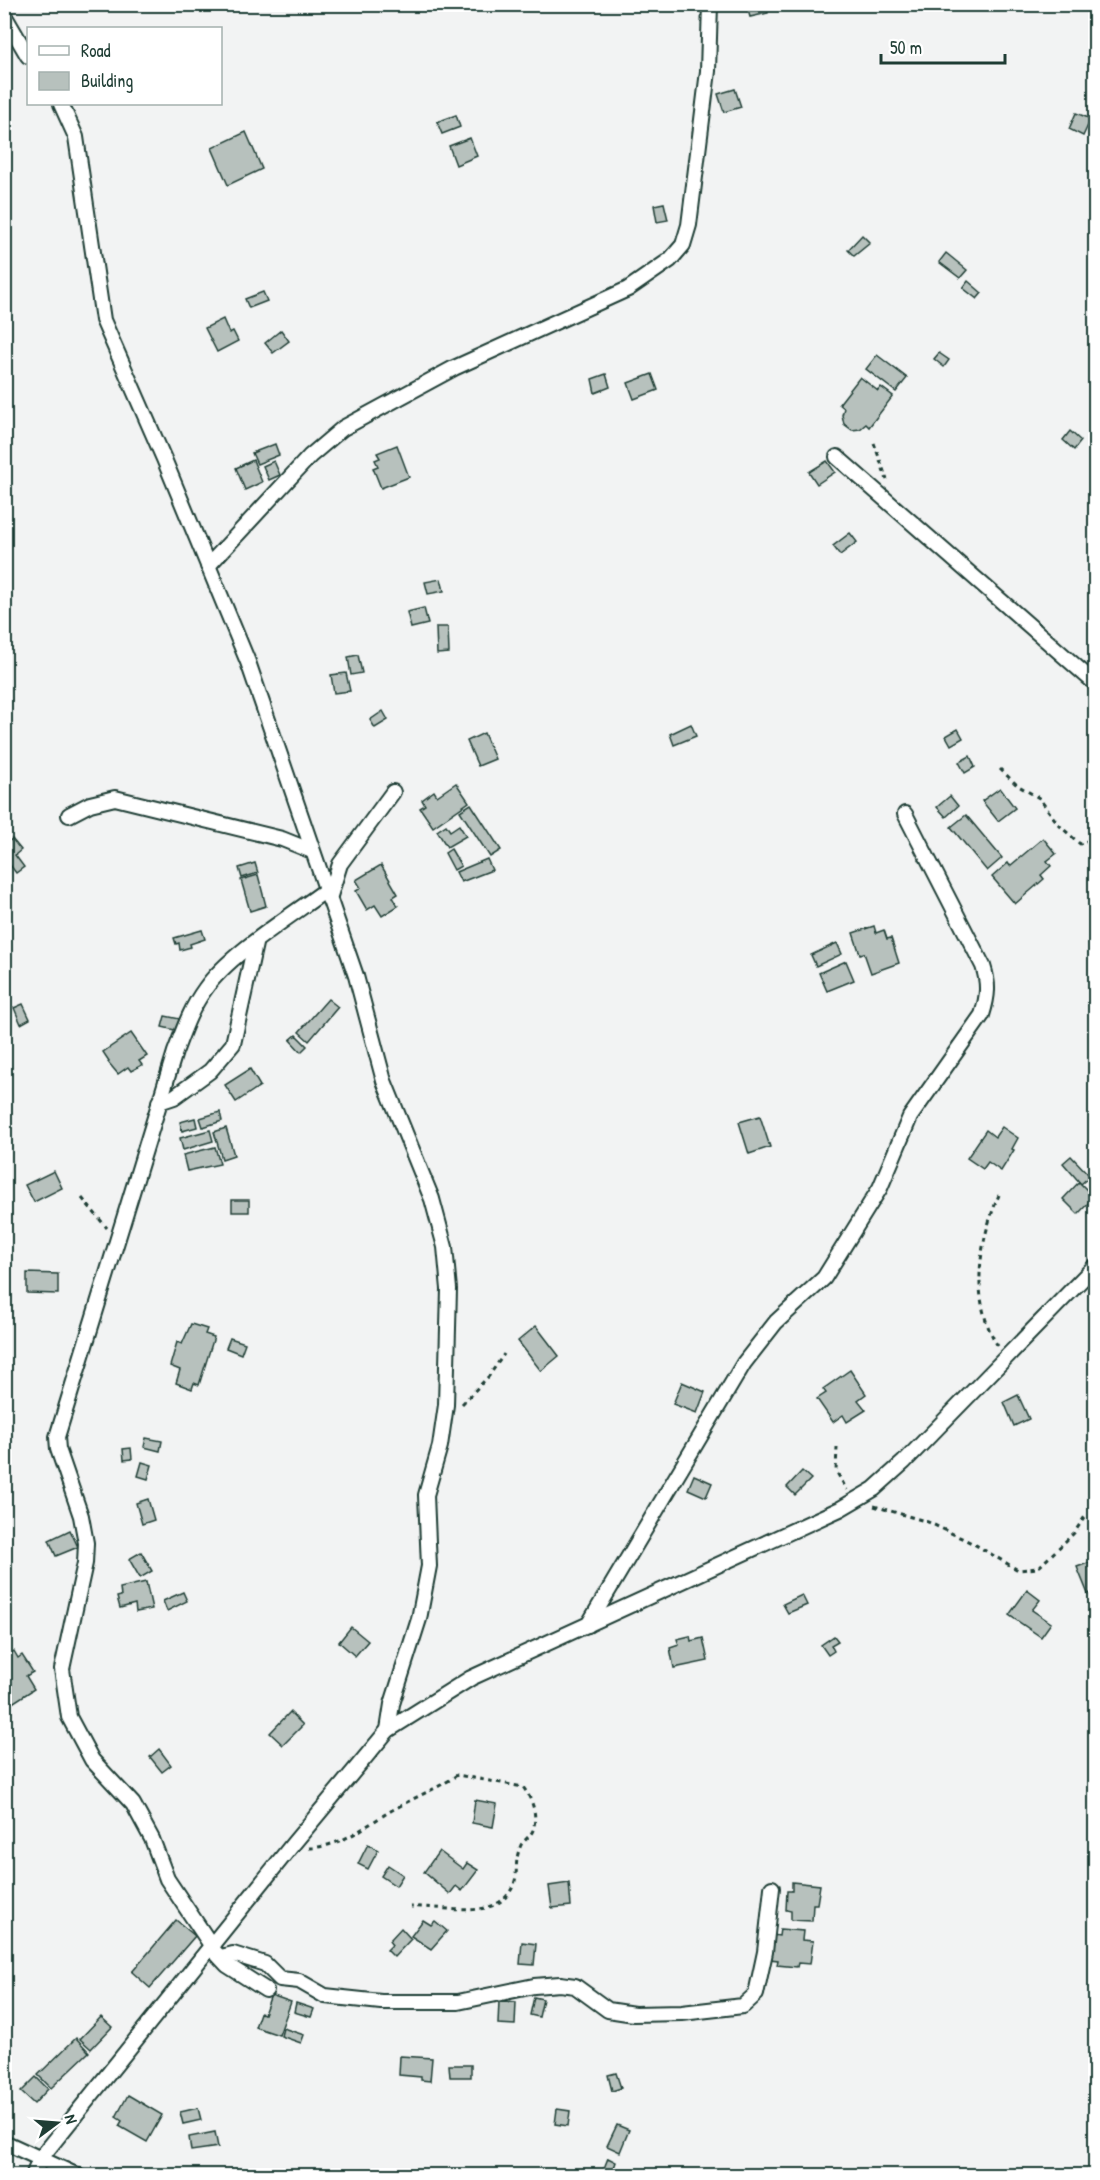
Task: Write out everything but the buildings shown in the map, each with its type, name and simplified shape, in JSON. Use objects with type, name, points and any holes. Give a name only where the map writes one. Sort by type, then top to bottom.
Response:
[{"type":"street","points":[[208,566],[323,443],[343,428],[454,368],[628,289],[670,260],[683,244],[689,225],[708,71],[710,4]]},
{"type":"street","points":[[4,15],[27,54]]},
{"type":"street","points":[[62,105],[76,137],[103,320],[248,662],[356,976],[384,1081],[440,1222],[449,1289],[444,1427],[426,1495],[429,1566],[419,1619],[392,1704],[388,1730]]},
{"type":"street","points":[[837,457],[1095,684]]},
{"type":"street","points":[[266,1990],[227,1965],[216,1952],[209,1948],[167,1879],[152,1839],[133,1804],[92,1760],[69,1717],[64,1698],[62,1669],[85,1563],[86,1543],[81,1516],[58,1449],[57,1437],[159,1102],[190,1014],[205,989],[226,965],[327,894],[340,864],[393,792]]},
{"type":"street","points":[[69,814],[90,804],[115,798],[282,839],[312,851]]},
{"type":"street","points":[[588,1625],[744,1363],[776,1322],[824,1278],[880,1188],[910,1118],[982,1015],[988,996],[988,981],[983,966],[905,814]]},
{"type":"street","points":[[159,1102],[174,1097],[210,1071],[232,1044],[255,944]]},
{"type":"street","points":[[33,2175],[39,2159],[388,1730],[471,1678],[854,1501],[874,1489],[904,1462],[1095,1265]]},
{"type":"street","points":[[221,1958],[233,1954],[265,1964],[280,1979],[299,1981],[325,1996],[381,2002],[458,2002],[534,1986],[560,1984],[575,1986],[608,2010],[634,2014],[682,2013],[743,2006],[756,1994],[765,1952],[772,1888]]},
{"type":"street","points":[[4,2142],[78,2175]]},
{"type":"path","points":[[874,443],[887,478],[892,506]]},
{"type":"path","points":[[1000,769],[1017,785],[1039,798],[1059,825],[1080,844],[1095,837]]},
{"type":"path","points":[[999,1195],[987,1223],[981,1256],[981,1300],[988,1331],[1006,1358]]},
{"type":"path","points":[[82,1198],[118,1240]]},
{"type":"path","points":[[1093,1229],[1095,1236]]},
{"type":"path","points":[[461,1405],[489,1376],[504,1354]]},
{"type":"path","points":[[837,1447],[836,1471],[854,1501],[928,1522],[974,1544],[1018,1570],[1038,1568],[1074,1533],[1086,1515]]},
{"type":"path","points":[[293,1844],[307,1848],[339,1843],[398,1806],[439,1788],[457,1775],[523,1787],[534,1802],[533,1830],[522,1843],[514,1864],[516,1879],[508,1895],[495,1905],[471,1910],[411,1907]]}]
